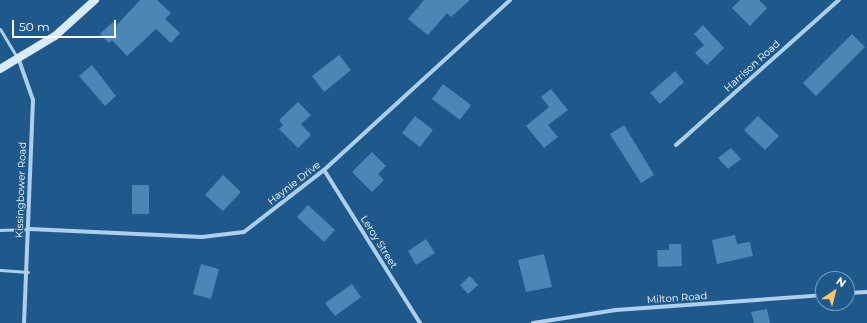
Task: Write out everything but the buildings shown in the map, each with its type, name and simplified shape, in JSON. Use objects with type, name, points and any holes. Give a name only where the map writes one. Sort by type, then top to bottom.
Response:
[{"type":"street","points":[[0,69],[19,60],[55,36],[95,0]]},
{"type":"street","name":"Haynie Drive","points":[[30,228],[202,237],[244,232],[324,170],[510,0]]},
{"type":"street","name":"Harrison Road","points":[[676,145],[839,0]]},
{"type":"street","name":"Kissingbower Road","points":[[19,60],[33,100],[30,228],[24,323]]},
{"type":"street","name":"Leroy Street","points":[[324,170],[420,323]]},
{"type":"street","points":[[855,293],[867,292]]},
{"type":"street","name":"Milton Road","points":[[533,323],[616,310],[815,296]]},
{"type":"lane","points":[[0,29],[19,60]]},
{"type":"lane","points":[[0,230],[30,228]]},
{"type":"lane","points":[[0,270],[28,272]]}]
